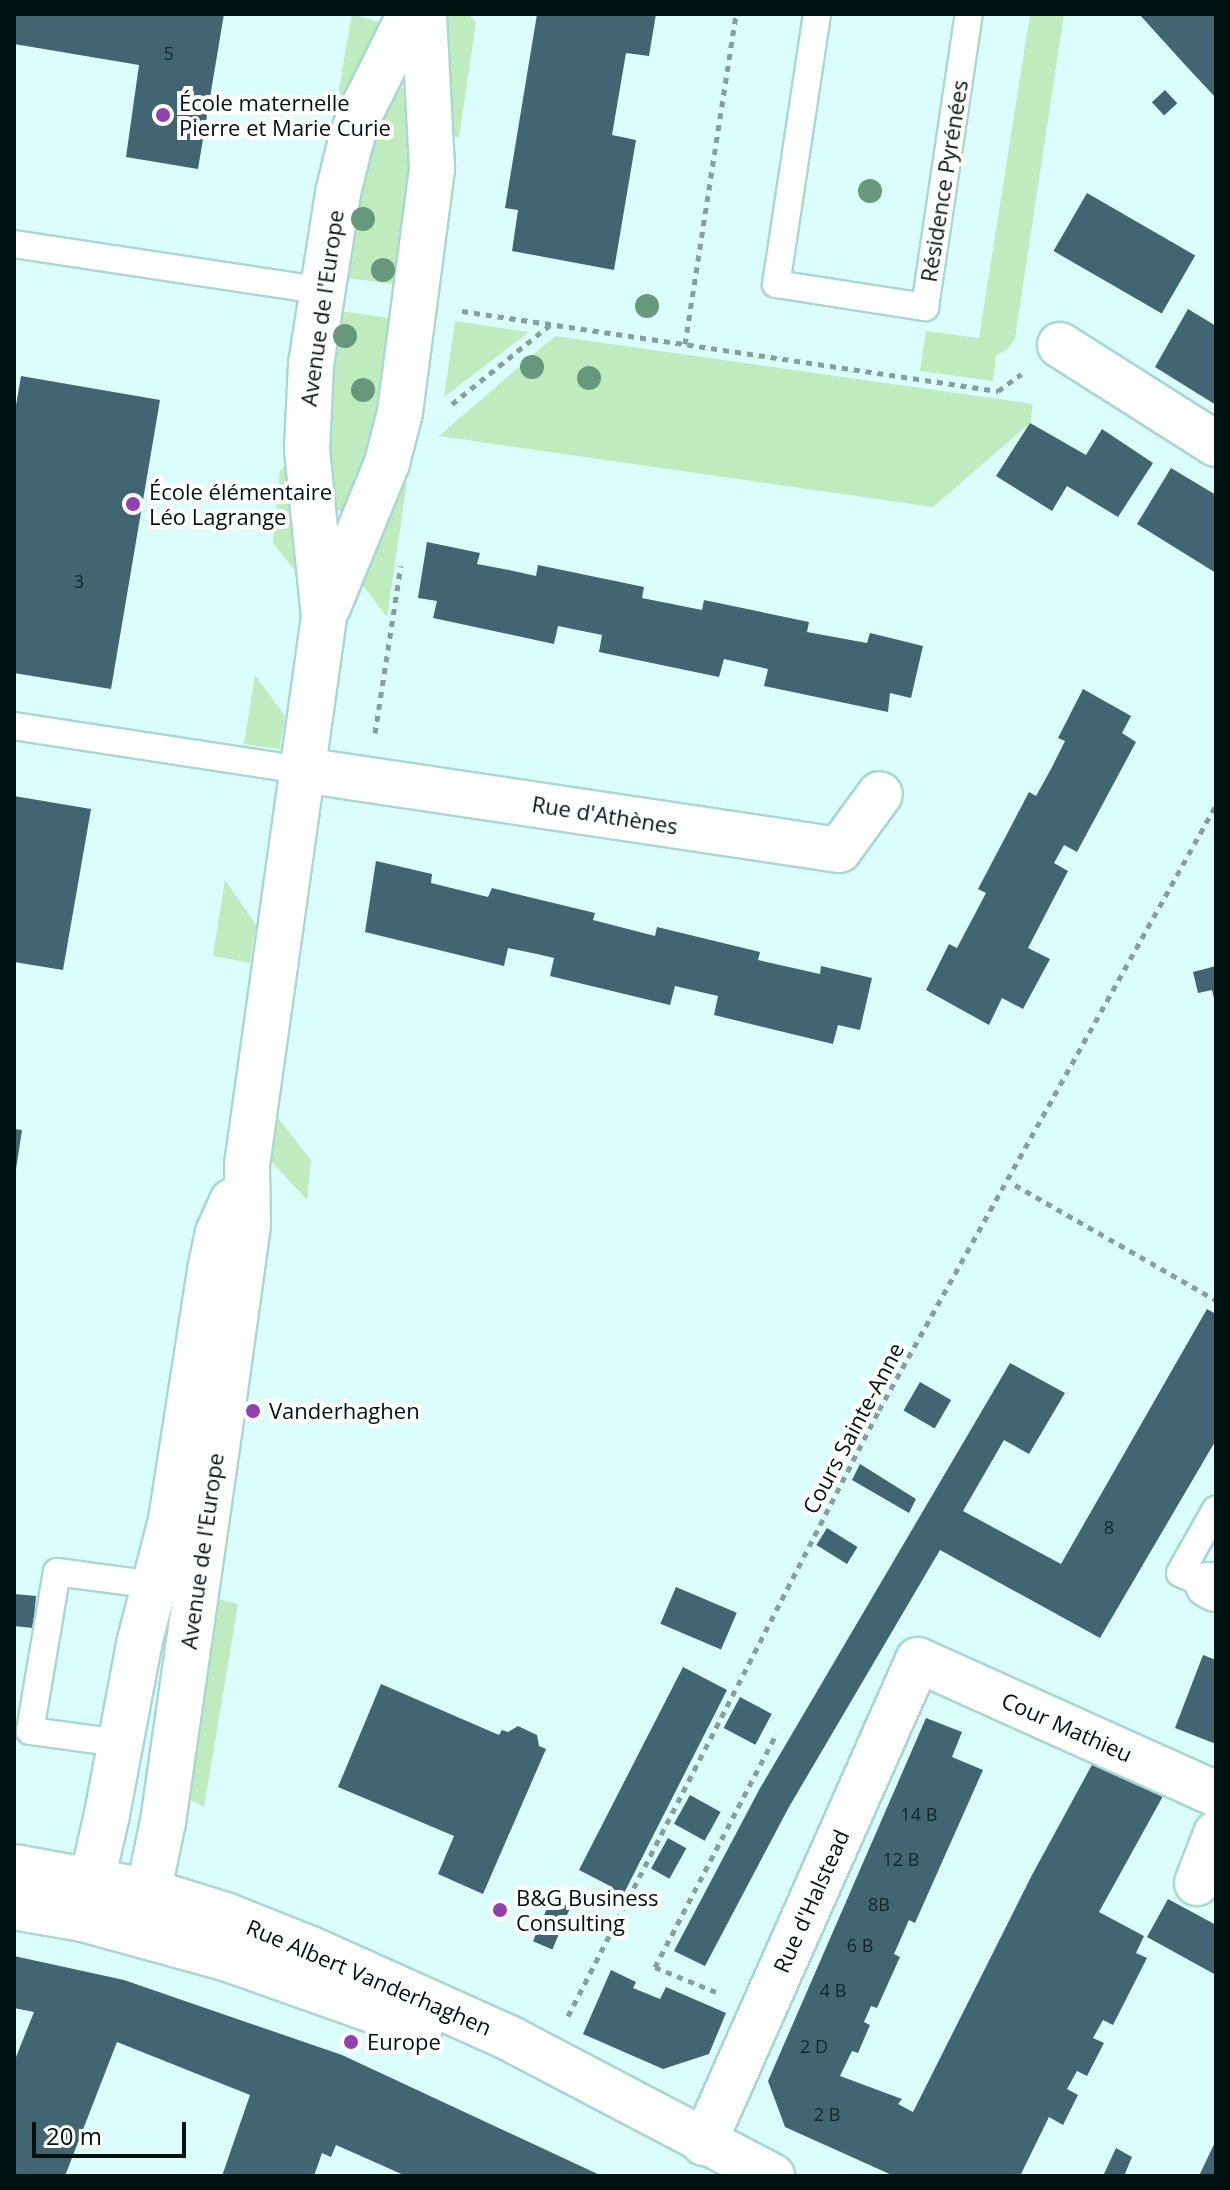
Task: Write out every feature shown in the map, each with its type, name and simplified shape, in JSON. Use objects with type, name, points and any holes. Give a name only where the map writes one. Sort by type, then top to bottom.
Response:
[{"type":"street","name":"Avenue de l'Europe","points":[[140,1934],[163,1822],[246,1240],[247,1165],[324,617],[306,422],[323,291],[338,193],[350,144],[359,116],[410,14]]},
{"type":"street","name":"Avenue de l'Europe","points":[[324,617],[394,437],[416,304],[432,154],[424,14]]},
{"type":"street","points":[[1060,345],[1216,444]]},
{"type":"street","name":"Rue d'Athènes","points":[[303,770],[839,850],[880,794]]},
{"type":"street","name":"Avenue de l'Europe","points":[[87,1899],[171,1520],[218,1233],[247,1165]]},
{"type":"street","name":"Cour Mathieu","points":[[918,1660],[1216,1794]]},
{"type":"street","name":"Rue d'Halstead","points":[[704,2143],[918,1660]]},
{"type":"street","points":[[1197,1883],[1216,1834]]},
{"type":"street","name":"Rue Albert Vanderhaghen","points":[[14,1867],[87,1899],[140,1934],[225,1958],[400,2019],[573,2093],[704,2143]]},
{"type":"street","name":"Rue Albert Vanderhaghen","points":[[14,1907],[148,1891],[214,1911],[322,1954],[547,2058],[772,2176]]},
{"type":"lane","name":"Résidence Pyrénées","points":[[817,14],[776,284],[925,307],[969,14]]},
{"type":"lane","points":[[14,244],[323,291]]},
{"type":"lane","points":[[14,726],[303,770]]},
{"type":"lane","points":[[1212,1587],[1180,1573],[1216,1509]]},
{"type":"lane","points":[[120,1743],[30,1731],[57,1572],[155,1585]]},
{"type":"path","points":[[685,344],[736,14]]},
{"type":"path","points":[[416,304],[998,391],[1060,345]]},
{"type":"path","points":[[444,411],[551,325]]},
{"type":"path","points":[[359,778],[362,747],[378,730],[402,557]]},
{"type":"path","name":"Cours Sainte-Anne","points":[[547,2058],[879,1410],[1216,805]]},
{"type":"path","points":[[1015,1185],[1216,1300]]},
{"type":"path","points":[[763,2011],[655,1967],[777,1733]]},
{"type":"green space","points":[[352,14],[386,24],[346,111],[335,111]]},
{"type":"green space","points":[[440,14],[468,14],[476,22],[459,137],[450,137]]},
{"type":"green space","points":[[1030,14],[1064,14],[1015,338],[1007,350],[996,355],[993,381],[920,371],[926,331],[979,338]]},
{"type":"green space","points":[[396,86],[410,91],[416,105],[401,285],[339,277],[355,180]]},
{"type":"green space","points":[[334,310],[395,319],[381,415],[348,508],[341,511],[333,509],[320,447]]},
{"type":"green space","points":[[455,321],[529,332],[444,397]]},
{"type":"green space","points":[[555,336],[1033,404],[1030,423],[933,507],[439,436]]},
{"type":"green space","points":[[292,458],[303,581],[273,543],[280,471]]},
{"type":"green space","points":[[393,478],[407,482],[387,617],[356,576]]},
{"type":"green space","points":[[255,675],[285,716],[280,749],[244,744]]},
{"type":"green space","points":[[225,880],[256,925],[250,963],[213,956]]},
{"type":"green space","points":[[278,1118],[311,1160],[307,1200],[271,1161]]},
{"type":"green space","points":[[203,1595],[238,1604],[204,1807],[185,1797]]},
{"type":"building","points":[[14,14],[224,14],[198,169],[126,157],[139,65],[14,44]]},
{"type":"building","points":[[537,14],[656,14],[649,56],[626,53],[612,135],[636,140],[614,270],[512,251],[518,210],[505,208]]},
{"type":"building","points":[[1139,14],[1216,14],[1216,98],[1187,67]]},
{"type":"building","points":[[1165,90],[1177,103],[1164,115],[1152,102]]},
{"type":"building","points":[[1087,193],[1195,256],[1162,314],[1054,251]]},
{"type":"building","points":[[1188,309],[1216,326],[1216,405],[1155,367]]},
{"type":"building","points":[[21,376],[160,400],[111,689],[14,673],[14,417]]},
{"type":"building","points":[[1030,423],[1086,455],[1102,429],[1153,463],[1118,517],[1067,486],[1052,511],[996,476]]},
{"type":"building","points":[[1171,468],[1216,495],[1216,573],[1137,524]]},
{"type":"building","points":[[427,542],[480,553],[477,564],[536,576],[538,565],[644,587],[642,598],[702,610],[704,600],[809,622],[807,632],[867,643],[870,633],[923,646],[911,698],[890,693],[888,712],[764,686],[768,669],[724,659],[719,677],[599,652],[602,635],[558,626],[554,644],[433,618],[437,601],[418,598]]},
{"type":"building","points":[[1083,689],[1131,716],[1122,733],[1136,742],[1077,852],[1064,845],[1054,863],[1068,871],[1028,948],[1050,959],[1023,1009],[1002,998],[989,1025],[926,990],[949,944],[957,948],[986,893],[978,889],[1029,792],[1036,796],[1051,769],[1065,741],[1058,738]]},
{"type":"building","points":[[14,796],[91,809],[63,970],[14,962]]},
{"type":"building","points":[[376,861],[432,874],[431,883],[488,897],[492,888],[595,913],[593,920],[655,936],[657,927],[760,952],[758,960],[820,974],[821,966],[872,978],[860,1030],[838,1025],[833,1044],[714,1015],[718,996],[675,986],[670,1005],[550,976],[554,958],[508,948],[504,966],[365,932]]},
{"type":"building","points":[[1216,966],[1215,1002],[1212,990],[1198,993],[1193,972]]},
{"type":"building","points":[[14,1129],[22,1130],[16,1169],[14,1169]]},
{"type":"building","points":[[1207,1309],[1216,1314],[1216,1440],[1100,1638],[940,1550],[789,1807],[705,1966],[674,1951],[759,1790],[1010,1363],[1065,1393],[1029,1454],[1004,1440],[963,1511],[1061,1564]]},
{"type":"building","points":[[920,1382],[951,1400],[935,1429],[904,1411]]},
{"type":"building","points":[[860,1464],[916,1499],[909,1513],[852,1480]]},
{"type":"building","points":[[827,1528],[858,1547],[847,1564],[816,1545]]},
{"type":"building","points":[[676,1587],[737,1613],[721,1650],[660,1624]]},
{"type":"building","points":[[14,1594],[36,1596],[33,1628],[14,1626]]},
{"type":"building","points":[[1203,1655],[1216,1660],[1216,1744],[1175,1728]]},
{"type":"building","points":[[683,1667],[727,1690],[618,1905],[606,1899],[612,1887],[579,1870]]},
{"type":"building","points":[[381,1684],[499,1735],[502,1730],[508,1732],[518,1726],[537,1735],[539,1746],[546,1749],[483,1894],[438,1874],[454,1836],[338,1787]]},
{"type":"building","points":[[740,1697],[772,1714],[755,1745],[724,1728]]},
{"type":"building","points":[[926,1718],[962,1732],[952,1757],[983,1770],[915,1923],[909,1920],[894,1954],[900,1957],[877,2008],[871,2006],[864,2022],[870,2025],[858,2053],[852,2051],[840,2076],[902,2099],[898,2104],[913,2112],[1032,1875],[1100,1750],[1168,1787],[1099,1912],[1144,1936],[1136,1953],[1147,1958],[1113,2025],[1103,2020],[1093,2038],[1104,2043],[1087,2076],[1077,2071],[1067,2089],[1078,2095],[1063,2125],[1049,2117],[1020,2176],[894,2176],[785,2127],[768,2081]]},
{"type":"building","points":[[690,1795],[721,1812],[705,1841],[674,1824]]},
{"type":"building","points":[[668,1838],[686,1848],[669,1879],[651,1869]]},
{"type":"building","points":[[551,1899],[570,1907],[552,1950],[533,1941]]},
{"type":"building","points":[[1168,1899],[1216,1925],[1216,1975],[1147,1937]]},
{"type":"building","points":[[14,1956],[124,1980],[342,2055],[602,2176],[406,2176],[336,2145],[331,2157],[322,2153],[314,2176],[222,2176],[250,2095],[117,2042],[65,2176],[14,2176],[14,2062],[34,2012],[14,2008]]},
{"type":"building","points":[[611,1970],[636,1982],[633,1988],[660,1999],[666,1987],[726,2013],[709,2054],[663,2069],[583,2034]]},
{"type":"building","points":[[1216,2140],[1216,2176],[1199,2176]]},
{"type":"building","points":[[1116,2148],[1132,2157],[1124,2176],[1103,2176]]},
{"type":"place","name":"École maternelle Pierre et Marie Curie","points":[[163,115]]},
{"type":"place","name":"École élémentaire Léo Lagrange","points":[[133,504]]},
{"type":"place","name":"Vanderhaghen","points":[[253,1411]]},
{"type":"place","name":"B&G Business Consulting","points":[[500,1910]]},
{"type":"place","name":"Europe","points":[[351,2042]]}]
